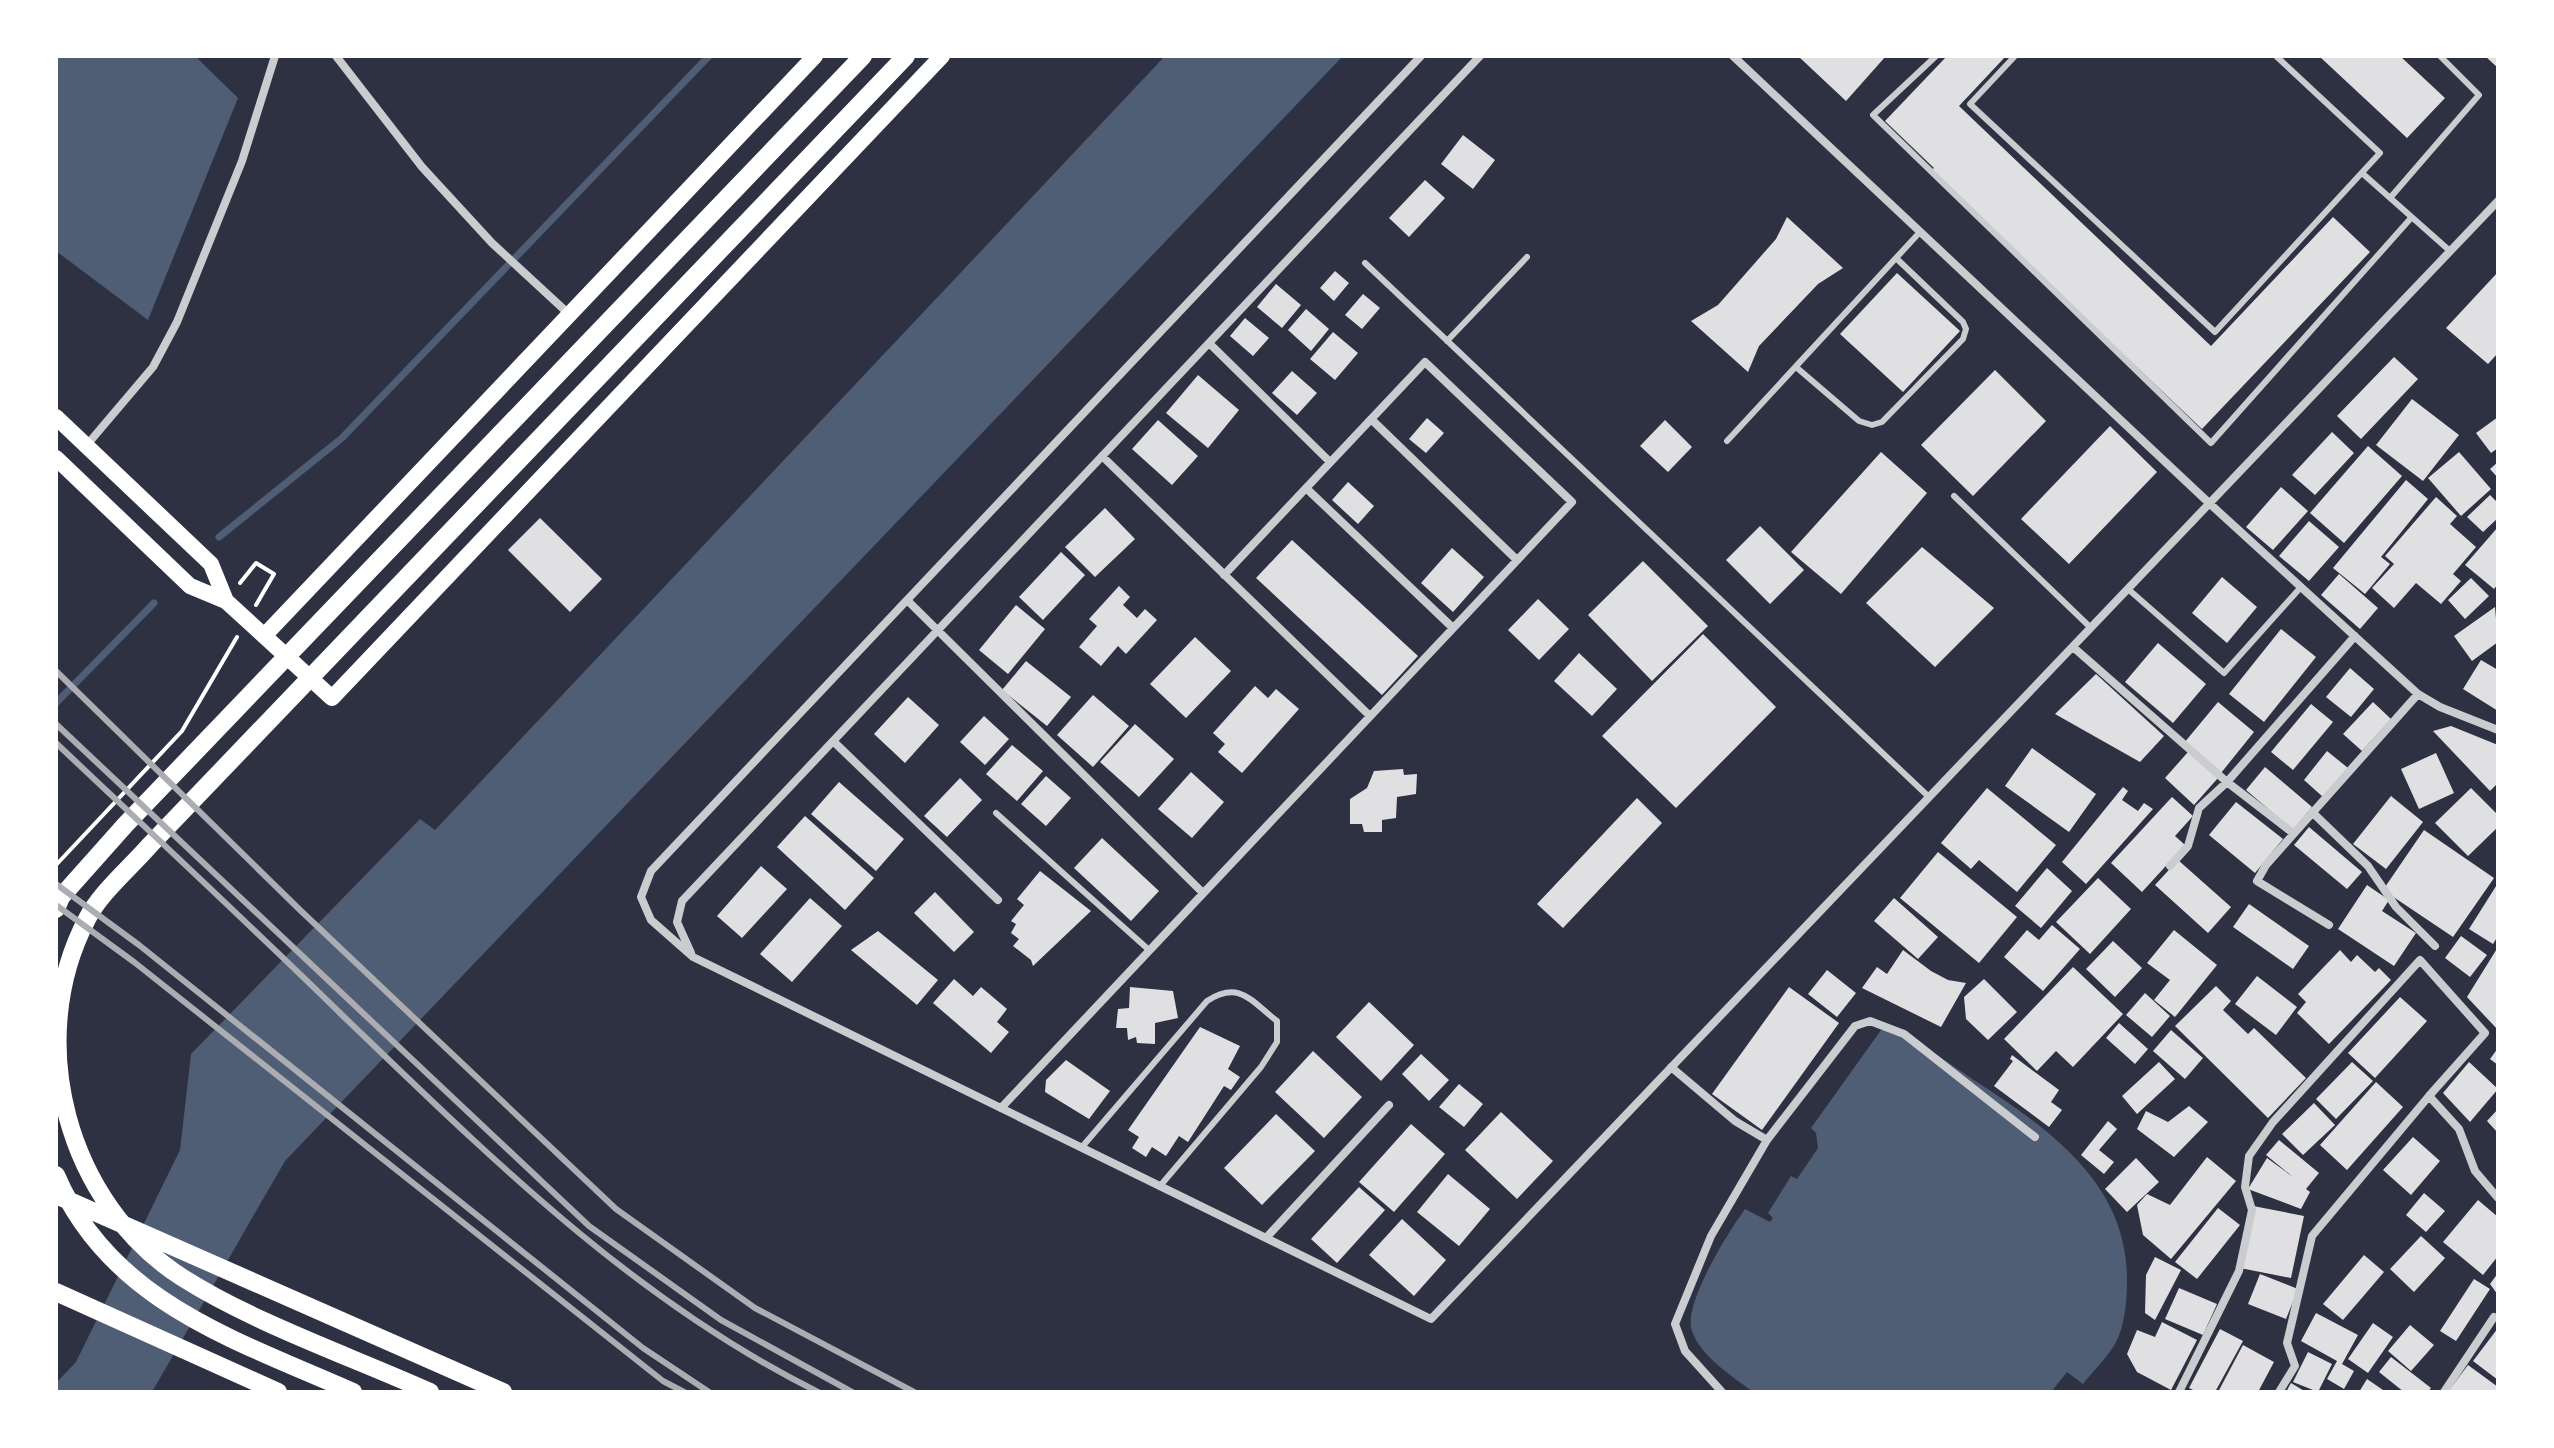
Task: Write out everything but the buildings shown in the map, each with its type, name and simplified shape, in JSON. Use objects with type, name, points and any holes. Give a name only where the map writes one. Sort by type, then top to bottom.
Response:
[{"type":"main road","points":[[264,636],[815,56]]},
{"type":"main road","points":[[58,903],[126,824],[863,56]]},
{"type":"main road","points":[[430,1392],[215,1296],[142,1247],[116,1219],[92,1180],[73,1135],[59,1085],[56,1036],[66,974],[87,917],[150,845],[906,56]]},
{"type":"main road","points":[[56,458],[190,586],[226,601],[332,698],[942,56]]},
{"type":"main road","points":[[56,417],[211,564],[226,601]]},
{"type":"main road","points":[[56,1175],[91,1238],[121,1271],[163,1302],[200,1324],[353,1392]]},
{"type":"main road","points":[[56,1195],[503,1392]]},
{"type":"main road","points":[[56,1292],[278,1392]]},
{"type":"street","points":[[86,446],[153,367],[177,322],[242,161],[275,56]]},
{"type":"street","points":[[336,56],[422,167],[492,243],[570,315]]},
{"type":"street","points":[[1421,56],[646,880],[641,897],[646,912],[678,947],[693,957],[1431,1319],[2498,201]]},
{"type":"street","points":[[693,957],[677,922],[682,901],[1480,56]]},
{"type":"street","points":[[1733,56],[2209,503],[2418,694],[2440,707],[2498,730]]},
{"type":"street","points":[[1209,343],[1330,462]]},
{"type":"street","points":[[1001,1108],[1572,502],[1425,362],[1224,575]]},
{"type":"street","points":[[1371,419],[1517,560]]},
{"type":"street","points":[[1102,456],[1370,716]]},
{"type":"street","points":[[1306,488],[1453,628]]},
{"type":"street","points":[[907,600],[1203,893]]},
{"type":"street","points":[[2170,866],[2188,846],[2199,808],[2227,782],[2355,636]]},
{"type":"street","points":[[2073,647],[2227,782],[2293,833]]},
{"type":"street","points":[[2329,925],[2257,881],[2293,833],[2418,694]]},
{"type":"street","points":[[833,741],[998,900]]},
{"type":"street","points":[[2312,812],[2368,866],[2396,907],[2435,946]]},
{"type":"street","points":[[2180,1392],[2239,1271],[2252,1210],[2245,1187],[2249,1156],[2273,1122],[2420,960],[2485,1033],[2312,1236],[2287,1343],[2295,1366],[2279,1392]]},
{"type":"street","points":[[1722,1392],[1685,1351],[1675,1324],[1711,1236],[1767,1140],[1855,1026],[1870,1021],[1904,1034],[2035,1137]]},
{"type":"street","points":[[1671,1067],[1735,1121],[1767,1140]]},
{"type":"street","points":[[2429,1096],[2459,1129],[2475,1171],[2498,1198]]},
{"type":"street","points":[[1266,1238],[1389,1105]]},
{"type":"street","points":[[2444,1392],[2494,1317]]},
{"type":"lane","points":[[1936,56],[1873,115],[2211,443],[2411,218]]},
{"type":"lane","points":[[2015,56],[1970,104],[2215,332],[2380,153],[2276,56]]},
{"type":"lane","points":[[2390,198],[2479,95],[2440,56]]},
{"type":"lane","points":[[2362,173],[2450,251]]},
{"type":"lane","points":[[1727,441],[1920,232]]},
{"type":"lane","points":[[1447,341],[1527,257]]},
{"type":"lane","points":[[1796,367],[1859,421],[1872,425],[1882,422],[1963,339],[1966,329],[1963,322],[1896,258]]},
{"type":"lane","points":[[1365,263],[1929,797]]},
{"type":"lane","points":[[1954,496],[2091,628]]},
{"type":"lane","points":[[2128,589],[2224,673],[2301,587]]},
{"type":"lane","points":[[996,813],[1149,950]]},
{"type":"lane","points":[[1082,1147],[1207,1001],[1222,991],[1240,991],[1277,1021],[1277,1042],[1261,1067],[1160,1186]]},
{"type":"path","points":[[251,614],[274,574],[256,563]]},
{"type":"path","points":[[56,865],[182,731],[244,627]]},
{"type":"water","points":[[56,56],[195,56],[238,98],[148,320],[56,251]]},
{"type":"water","points":[[1165,56],[1343,56],[285,1161],[152,1392],[56,1392],[56,1383],[76,1362],[180,1150],[191,1054],[420,819],[435,830]]},
{"type":"water","points":[[1890,1028],[1937,1055],[2036,1123],[2082,1166],[2101,1190],[2115,1217],[2124,1248],[2126,1303],[2117,1340],[2083,1384],[2067,1372],[2051,1392],[1753,1392],[1718,1365],[1696,1340],[1691,1319],[1694,1304],[1709,1268],[1729,1234],[1745,1209],[1770,1222],[1773,1218],[1768,1213],[1791,1176],[1797,1179],[1818,1148],[1816,1133],[1811,1128],[1881,1030]]},
{"type":"waterway","points":[[219,537],[342,438],[709,56]]},
{"type":"waterway","points":[[56,703],[154,603]]},
{"type":"railway","points":[[56,671],[300,910],[616,1209],[755,1308],[914,1392]]},
{"type":"railway","points":[[56,724],[589,1226],[721,1320],[852,1392]]},
{"type":"railway","points":[[56,743],[452,1120],[565,1221],[686,1314],[750,1355],[818,1392]]},
{"type":"railway","points":[[56,884],[139,945],[643,1348],[709,1392]]},
{"type":"railway","points":[[56,905],[134,962],[663,1381],[684,1392]]}]
